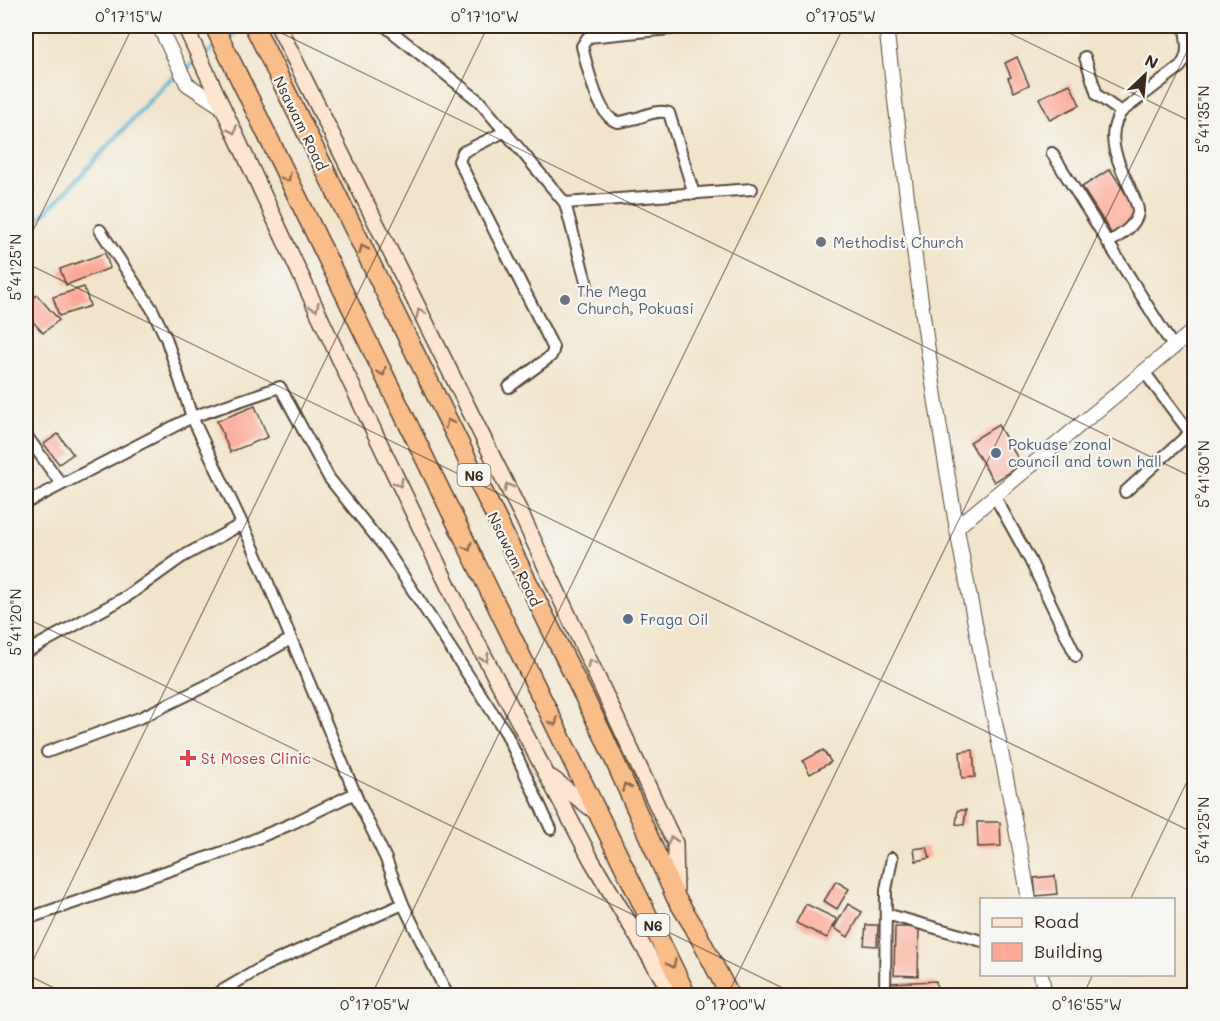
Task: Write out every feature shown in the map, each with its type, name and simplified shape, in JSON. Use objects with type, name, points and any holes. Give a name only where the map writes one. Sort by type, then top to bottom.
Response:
[{"type":"highway","name":"N6","points":[[214,26],[687,996]]},
{"type":"highway","name":"Nsawam Road","points":[[254,26],[604,737],[676,898],[730,996]]},
{"type":"main road","points":[[278,26],[524,518],[675,843],[676,898]]},
{"type":"main road","points":[[188,31],[347,375],[457,604],[592,861],[673,996]]},
{"type":"main road","points":[[547,774],[599,815]]},
{"type":"street","points":[[159,26],[187,84],[222,107]]},
{"type":"street","points":[[385,26],[478,101],[506,131],[565,203],[588,289]]},
{"type":"street","points":[[694,194],[672,116],[666,111],[621,122],[613,120],[601,105],[587,68],[582,46],[588,37],[699,26]]},
{"type":"street","points":[[886,26],[897,128],[926,342],[956,528],[1029,898]]},
{"type":"street","points":[[1108,243],[1127,230],[1138,213],[1135,200],[1113,148],[1111,136],[1114,122],[1121,112],[1186,60],[1188,50],[1185,26]]},
{"type":"street","points":[[1085,57],[1097,95],[1121,112]]},
{"type":"street","points":[[506,131],[463,152],[459,161],[554,351],[551,356],[509,387]]},
{"type":"street","points":[[1052,153],[1174,348]]},
{"type":"street","points":[[565,203],[752,189]]},
{"type":"street","points":[[100,230],[152,309],[166,338],[192,417],[242,524],[404,904],[448,996]]},
{"type":"street","points":[[956,528],[1194,330]]},
{"type":"street","points":[[1125,492],[1193,432],[1145,373]]},
{"type":"street","points":[[26,503],[192,417],[280,387],[329,478],[385,548],[506,733],[551,829]]},
{"type":"street","points":[[26,435],[61,484]]},
{"type":"street","points":[[995,497],[1030,560],[1076,656]]},
{"type":"street","points":[[26,652],[126,597],[182,557],[242,524]]},
{"type":"street","points":[[47,752],[142,717],[218,680],[291,639]]},
{"type":"street","points":[[26,919],[229,850],[291,824],[355,793]]},
{"type":"street","points":[[885,996],[886,890],[892,858]]},
{"type":"street","points":[[213,996],[266,965],[404,904]]},
{"type":"street","points":[[886,914],[980,941]]},
{"type":"street","points":[[1041,976],[1045,996]]},
{"type":"building","points":[[1017,57],[1029,85],[1014,92],[1005,63]]},
{"type":"building","points":[[1070,84],[1080,105],[1050,120],[1039,98]]},
{"type":"building","points":[[1110,169],[1141,218],[1113,236],[1082,187]]},
{"type":"building","points":[[105,253],[110,268],[66,285],[60,269]]},
{"type":"building","points":[[84,287],[90,306],[59,316],[53,297]]},
{"type":"building","points":[[37,295],[59,320],[43,333],[26,314],[26,304]]},
{"type":"building","points":[[255,406],[268,437],[230,452],[217,421]]},
{"type":"building","name":"Pokuase zonal council and town hall","points":[[998,425],[1022,465],[994,482],[970,442]]},
{"type":"building","points":[[58,434],[73,454],[59,464],[44,444]]},
{"type":"building","points":[[823,750],[831,762],[810,774],[803,761]]},
{"type":"building","points":[[973,750],[975,777],[962,778],[960,752]]},
{"type":"building","points":[[958,810],[966,810],[964,825],[956,824]]},
{"type":"building","points":[[977,822],[1000,822],[1001,846],[978,847]]},
{"type":"building","points":[[927,847],[930,858],[916,861],[914,849]]},
{"type":"building","points":[[1055,876],[1057,894],[1036,896],[1034,878]]},
{"type":"building","points":[[836,881],[849,889],[837,909],[824,901]]},
{"type":"building","points":[[806,904],[837,919],[827,938],[796,923]]},
{"type":"building","points":[[848,904],[862,912],[848,937],[834,928]]},
{"type":"building","points":[[866,925],[878,925],[877,946],[864,945]]},
{"type":"building","points":[[895,927],[919,927],[918,976],[894,975]]},
{"type":"building","points":[[936,981],[937,996],[892,996],[891,983]]},
{"type":"waterway","points":[[225,40],[245,26]]},
{"type":"waterway","points":[[203,56],[218,45]]},
{"type":"waterway","points":[[26,231],[59,199],[168,81],[197,61]]},
{"type":"place","name":"Methodist Church","points":[[821,242]]},
{"type":"place","name":"The Mega Church, Pokuasi","points":[[565,300]]},
{"type":"place","name":"Pokuase zonal council and town hall","points":[[996,453]]},
{"type":"place","name":"Fraga Oil","points":[[628,619]]},
{"type":"place","name":"St Moses Clinic","points":[[188,758]]}]
